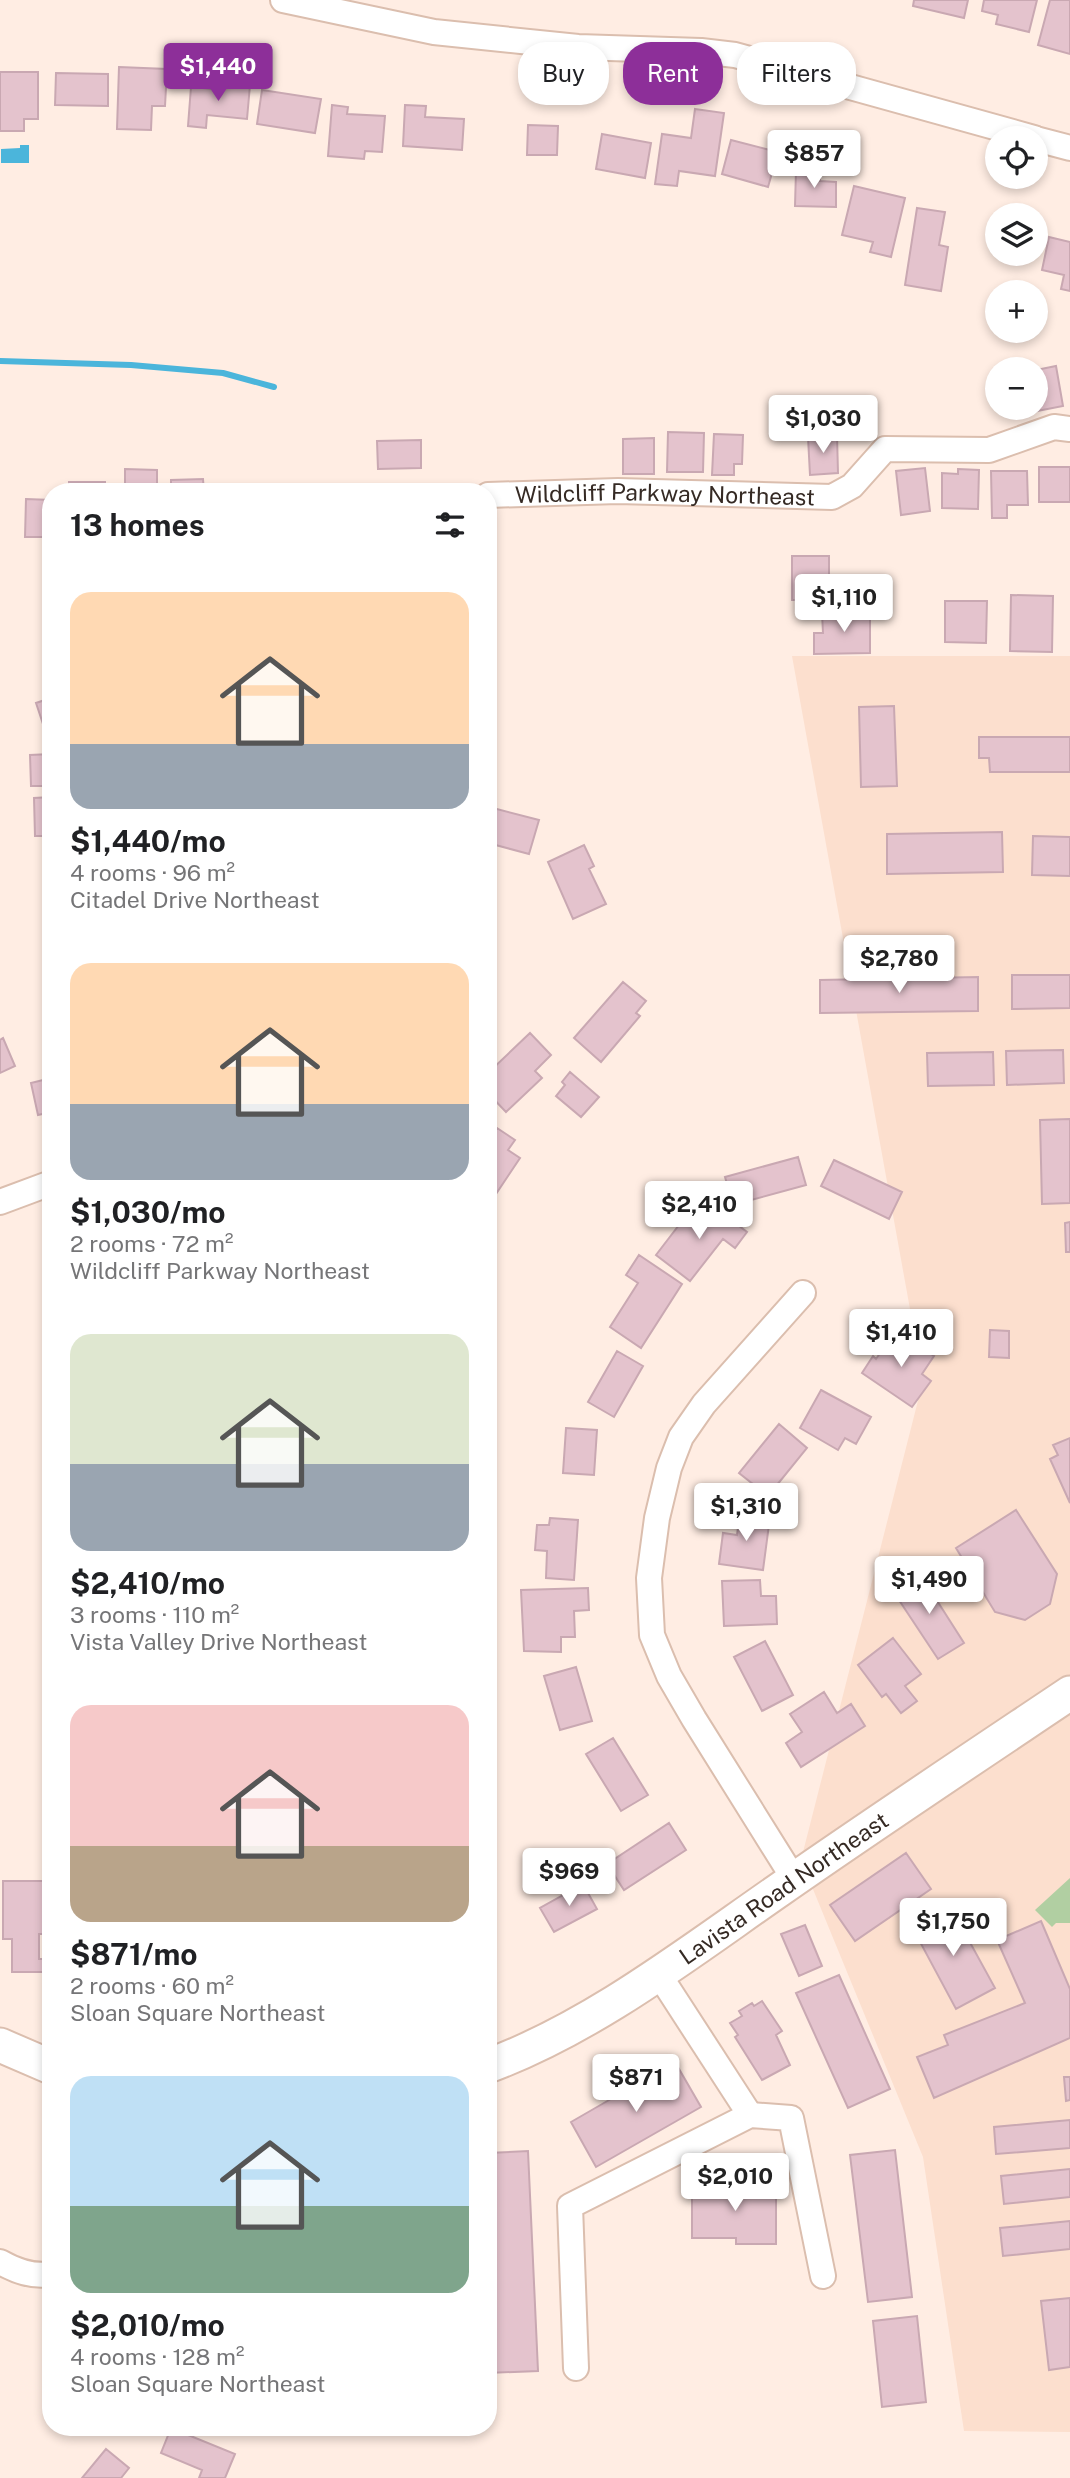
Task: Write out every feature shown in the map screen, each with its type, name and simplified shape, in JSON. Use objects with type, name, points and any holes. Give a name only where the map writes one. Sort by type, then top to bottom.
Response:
[{"type":"main road","name":"Lavista Road Northeast","points":[[497,2062],[544,2042],[658,1973],[1070,1693]]},
{"type":"main road","points":[[0,2045],[42,2063]]},
{"type":"street","points":[[283,0],[434,32],[578,47],[701,51],[735,55],[989,126]]},
{"type":"street","points":[[1048,142],[1070,148]]},
{"type":"street","name":"Wildcliff Parkway Northeast","points":[[497,495],[618,491],[832,497],[852,486],[885,449],[989,450],[1054,427],[1070,429]]},
{"type":"street","points":[[0,1202],[42,1186]]},
{"type":"street","points":[[794,1879],[669,1676],[652,1635],[649,1578],[657,1518],[669,1468],[681,1437],[704,1404],[803,1293]]},
{"type":"street","points":[[658,1973],[750,2115]]},
{"type":"street","points":[[576,2368],[570,2206],[750,2115],[791,2118],[823,2276]]},
{"type":"street","points":[[0,2262],[16,2271],[42,2276]]},
{"type":"shaded area","points":[[792,656],[1070,656],[1070,2432],[964,2431],[923,2157],[801,1860],[923,1381]]},
{"type":"green space","points":[[1070,1878],[1070,1923],[1056,1923],[1052,1927],[1035,1910]]},
{"type":"water","points":[[20,145],[29,145],[29,163],[1,163],[1,149],[20,148]]},
{"type":"building","points":[[914,0],[968,0],[964,18],[913,6]]},
{"type":"building","points":[[984,0],[1037,0],[1029,32],[996,24],[998,15],[982,11]]},
{"type":"building","points":[[1050,0],[1070,0],[1070,54],[1038,45]]},
{"type":"building","points":[[119,67],[167,69],[165,106],[152,106],[151,130],[117,129]]},
{"type":"building","points":[[0,72],[38,72],[38,119],[24,119],[24,131],[0,131]]},
{"type":"building","points":[[56,73],[108,74],[108,106],[55,105]]},
{"type":"building","points":[[213,82],[250,85],[247,119],[207,115],[206,128],[188,126],[191,87],[213,89]]},
{"type":"building","points":[[262,90],[321,99],[315,133],[257,124]]},
{"type":"building","points":[[332,105],[348,107],[347,114],[385,116],[382,152],[365,151],[364,159],[328,156]]},
{"type":"building","points":[[405,105],[426,106],[425,117],[464,119],[462,150],[403,146]]},
{"type":"building","points":[[695,109],[724,113],[715,176],[679,171],[677,186],[655,184],[662,134],[691,138]]},
{"type":"building","points":[[528,125],[558,126],[557,155],[527,155]]},
{"type":"building","points":[[602,134],[651,143],[645,178],[596,169]]},
{"type":"building","points":[[731,140],[778,152],[768,187],[722,174]]},
{"type":"building","points":[[796,170],[820,171],[820,181],[836,182],[836,207],[795,206]]},
{"type":"building","points":[[854,186],[905,198],[891,257],[870,252],[873,242],[842,235]]},
{"type":"building","points":[[917,208],[945,212],[939,245],[948,247],[941,291],[905,285]]},
{"type":"building","points":[[1049,237],[1070,242],[1070,291],[1061,289],[1064,275],[1042,270],[1043,266],[1048,266]]},
{"type":"building","points":[[1056,366],[1063,406],[1048,409],[1048,368]]},
{"type":"building","points":[[668,432],[704,433],[703,472],[667,472]]},
{"type":"building","points":[[714,434],[743,435],[742,464],[734,464],[734,475],[712,475]]},
{"type":"building","points":[[837,435],[838,473],[810,475],[808,437]]},
{"type":"building","points":[[654,438],[654,474],[623,474],[623,439]]},
{"type":"building","points":[[421,440],[421,468],[378,469],[377,441]]},
{"type":"building","points":[[1039,467],[1070,467],[1070,502],[1039,502]]},
{"type":"building","points":[[925,468],[930,511],[901,515],[896,471]]},
{"type":"building","points":[[125,469],[157,470],[157,483],[125,483]]},
{"type":"building","points":[[958,469],[979,470],[978,509],[942,508],[942,473],[958,474]]},
{"type":"building","points":[[991,471],[1027,471],[1028,505],[1007,505],[1007,518],[992,518]]},
{"type":"building","points":[[203,479],[203,483],[171,483],[171,480]]},
{"type":"building","points":[[69,482],[105,482],[105,483]]},
{"type":"building","points":[[26,499],[42,500],[42,537],[25,537]]},
{"type":"building","points":[[792,556],[829,556],[829,600],[792,600]]},
{"type":"building","points":[[1011,595],[1053,596],[1052,652],[1010,651]]},
{"type":"building","points":[[945,601],[987,601],[986,643],[945,642]]},
{"type":"building","points":[[870,612],[870,653],[814,654],[814,633],[823,633],[822,613]]},
{"type":"building","points":[[42,701],[42,721],[36,703]]},
{"type":"building","points":[[894,706],[897,786],[861,787],[859,707]]},
{"type":"building","points":[[979,737],[1070,737],[1070,772],[990,772],[989,758],[979,758]]},
{"type":"building","points":[[42,754],[42,786],[31,786],[30,755]]},
{"type":"building","points":[[34,798],[42,798],[42,836],[35,836]]},
{"type":"building","points":[[497,809],[539,820],[529,854],[497,845]]},
{"type":"building","points":[[1002,832],[1003,872],[887,874],[887,834]]},
{"type":"building","points":[[1033,836],[1070,837],[1070,876],[1032,875]]},
{"type":"building","points":[[584,845],[594,866],[589,869],[606,904],[573,919],[548,862]]},
{"type":"building","points":[[1012,975],[1070,975],[1070,1008],[1012,1009]]},
{"type":"building","points":[[978,977],[978,1011],[820,1013],[820,980]]},
{"type":"building","points":[[623,982],[646,1001],[636,1013],[640,1016],[601,1062],[574,1038]]},
{"type":"building","points":[[530,1033],[551,1055],[535,1071],[542,1078],[506,1112],[497,1102],[497,1064]]},
{"type":"building","points":[[3,1038],[15,1066],[0,1073],[0,1040]]},
{"type":"building","points":[[1063,1050],[1064,1083],[1007,1085],[1006,1051]]},
{"type":"building","points":[[993,1052],[994,1085],[928,1086],[927,1053]]},
{"type":"building","points":[[570,1072],[599,1097],[581,1117],[556,1096],[565,1085],[562,1082]]},
{"type":"building","points":[[42,1080],[42,1114],[38,1115],[31,1083]]},
{"type":"building","points":[[1070,1119],[1070,1203],[1042,1204],[1040,1120]]},
{"type":"building","points":[[497,1128],[515,1140],[508,1150],[520,1158],[497,1192]]},
{"type":"building","points":[[798,1157],[806,1185],[733,1205],[725,1177]]},
{"type":"building","points":[[834,1160],[902,1192],[889,1219],[821,1186]]},
{"type":"building","points":[[709,1203],[747,1232],[735,1248],[723,1239],[690,1281],[656,1255],[686,1216],[694,1222]]},
{"type":"building","points":[[1070,1222],[1070,1252],[1066,1252],[1065,1223]]},
{"type":"building","points":[[639,1255],[682,1284],[641,1348],[610,1327],[638,1283],[626,1275]]},
{"type":"building","points":[[896,1330],[934,1356],[922,1374],[931,1381],[912,1407],[862,1373],[873,1356],[876,1359]]},
{"type":"building","points":[[990,1330],[1009,1331],[1009,1358],[989,1357]]},
{"type":"building","points":[[617,1351],[643,1366],[614,1417],[588,1402]]},
{"type":"building","points":[[821,1390],[871,1417],[856,1444],[845,1438],[838,1450],[800,1428]]},
{"type":"building","points":[[779,1424],[807,1448],[768,1496],[739,1473]]},
{"type":"building","points":[[566,1428],[597,1430],[594,1475],[563,1473]]},
{"type":"building","points":[[1070,1438],[1070,1503],[1050,1459],[1058,1455],[1053,1445]]},
{"type":"building","points":[[1016,1510],[1057,1574],[1050,1604],[1025,1620],[995,1612],[956,1548]]},
{"type":"building","points":[[740,1513],[770,1517],[763,1570],[719,1564],[723,1533],[737,1535]]},
{"type":"building","points":[[550,1518],[578,1520],[574,1580],[546,1578],[547,1551],[535,1550],[537,1525],[549,1525]]},
{"type":"building","points":[[920,1574],[964,1643],[938,1659],[893,1591]]},
{"type":"building","points":[[760,1580],[761,1596],[776,1596],[777,1624],[724,1626],[722,1581]]},
{"type":"building","points":[[588,1588],[589,1610],[574,1611],[575,1637],[561,1637],[561,1652],[524,1651],[521,1590]]},
{"type":"building","points":[[893,1638],[921,1674],[905,1686],[917,1701],[901,1713],[886,1694],[882,1697],[858,1665]]},
{"type":"building","points":[[765,1641],[793,1695],[762,1711],[734,1657]]},
{"type":"building","points":[[576,1667],[592,1721],[560,1730],[544,1676]]},
{"type":"building","points":[[824,1692],[837,1713],[851,1704],[865,1726],[801,1767],[786,1743],[802,1732],[790,1714]]},
{"type":"building","points":[[613,1738],[648,1795],[621,1811],[586,1754]]},
{"type":"building","points":[[669,1823],[686,1850],[624,1890],[607,1864]]},
{"type":"building","points":[[906,1853],[931,1889],[855,1941],[830,1905]]},
{"type":"building","points":[[3,1881],[42,1881],[39,1959],[42,1959],[42,1972],[12,1972],[12,1939],[3,1939]]},
{"type":"building","points":[[583,1884],[597,1909],[554,1932],[540,1908]]},
{"type":"building","points":[[950,1906],[995,1988],[956,2009],[912,1927]]},
{"type":"building","points":[[1041,1921],[1070,1989],[1070,2038],[934,2098],[917,2057],[948,2045],[944,2035],[1025,2003],[997,1940]]},
{"type":"building","points":[[805,1925],[822,1966],[799,1976],[781,1934]]},
{"type":"building","points":[[839,1975],[890,2089],[848,2108],[796,1993]]},
{"type":"building","points":[[762,2001],[782,2031],[776,2035],[790,2065],[762,2080],[735,2037],[738,2035],[730,2023],[742,2016],[739,2011],[752,2003],[754,2006]]},
{"type":"building","points":[[675,2062],[701,2107],[596,2167],[571,2122]]},
{"type":"building","points":[[1064,2077],[1070,2077],[1070,2100],[1066,2101]]},
{"type":"building","points":[[1070,2120],[1070,2148],[996,2154],[994,2127]]},
{"type":"building","points":[[895,2150],[912,2297],[868,2302],[850,2155]]},
{"type":"building","points":[[528,2151],[538,2371],[497,2373],[497,2153]]},
{"type":"building","points":[[1070,2169],[1070,2197],[1004,2204],[1001,2176]]},
{"type":"building","points":[[704,2182],[762,2183],[762,2196],[776,2196],[776,2244],[736,2244],[736,2238],[692,2238],[692,2194],[704,2194]]},
{"type":"building","points":[[1070,2221],[1070,2249],[1003,2256],[1000,2228]]},
{"type":"building","points":[[1070,2298],[1070,2367],[1049,2370],[1041,2301]]},
{"type":"building","points":[[917,2316],[926,2402],[882,2407],[873,2321]]},
{"type":"building","points":[[168,2436],[191,2436],[235,2454],[225,2478],[199,2478],[202,2470],[161,2453]]},
{"type":"building","points":[[106,2449],[129,2468],[121,2478],[82,2478]]},
{"type":"waterway","points":[[0,361],[131,365],[223,373],[274,387]]}]
